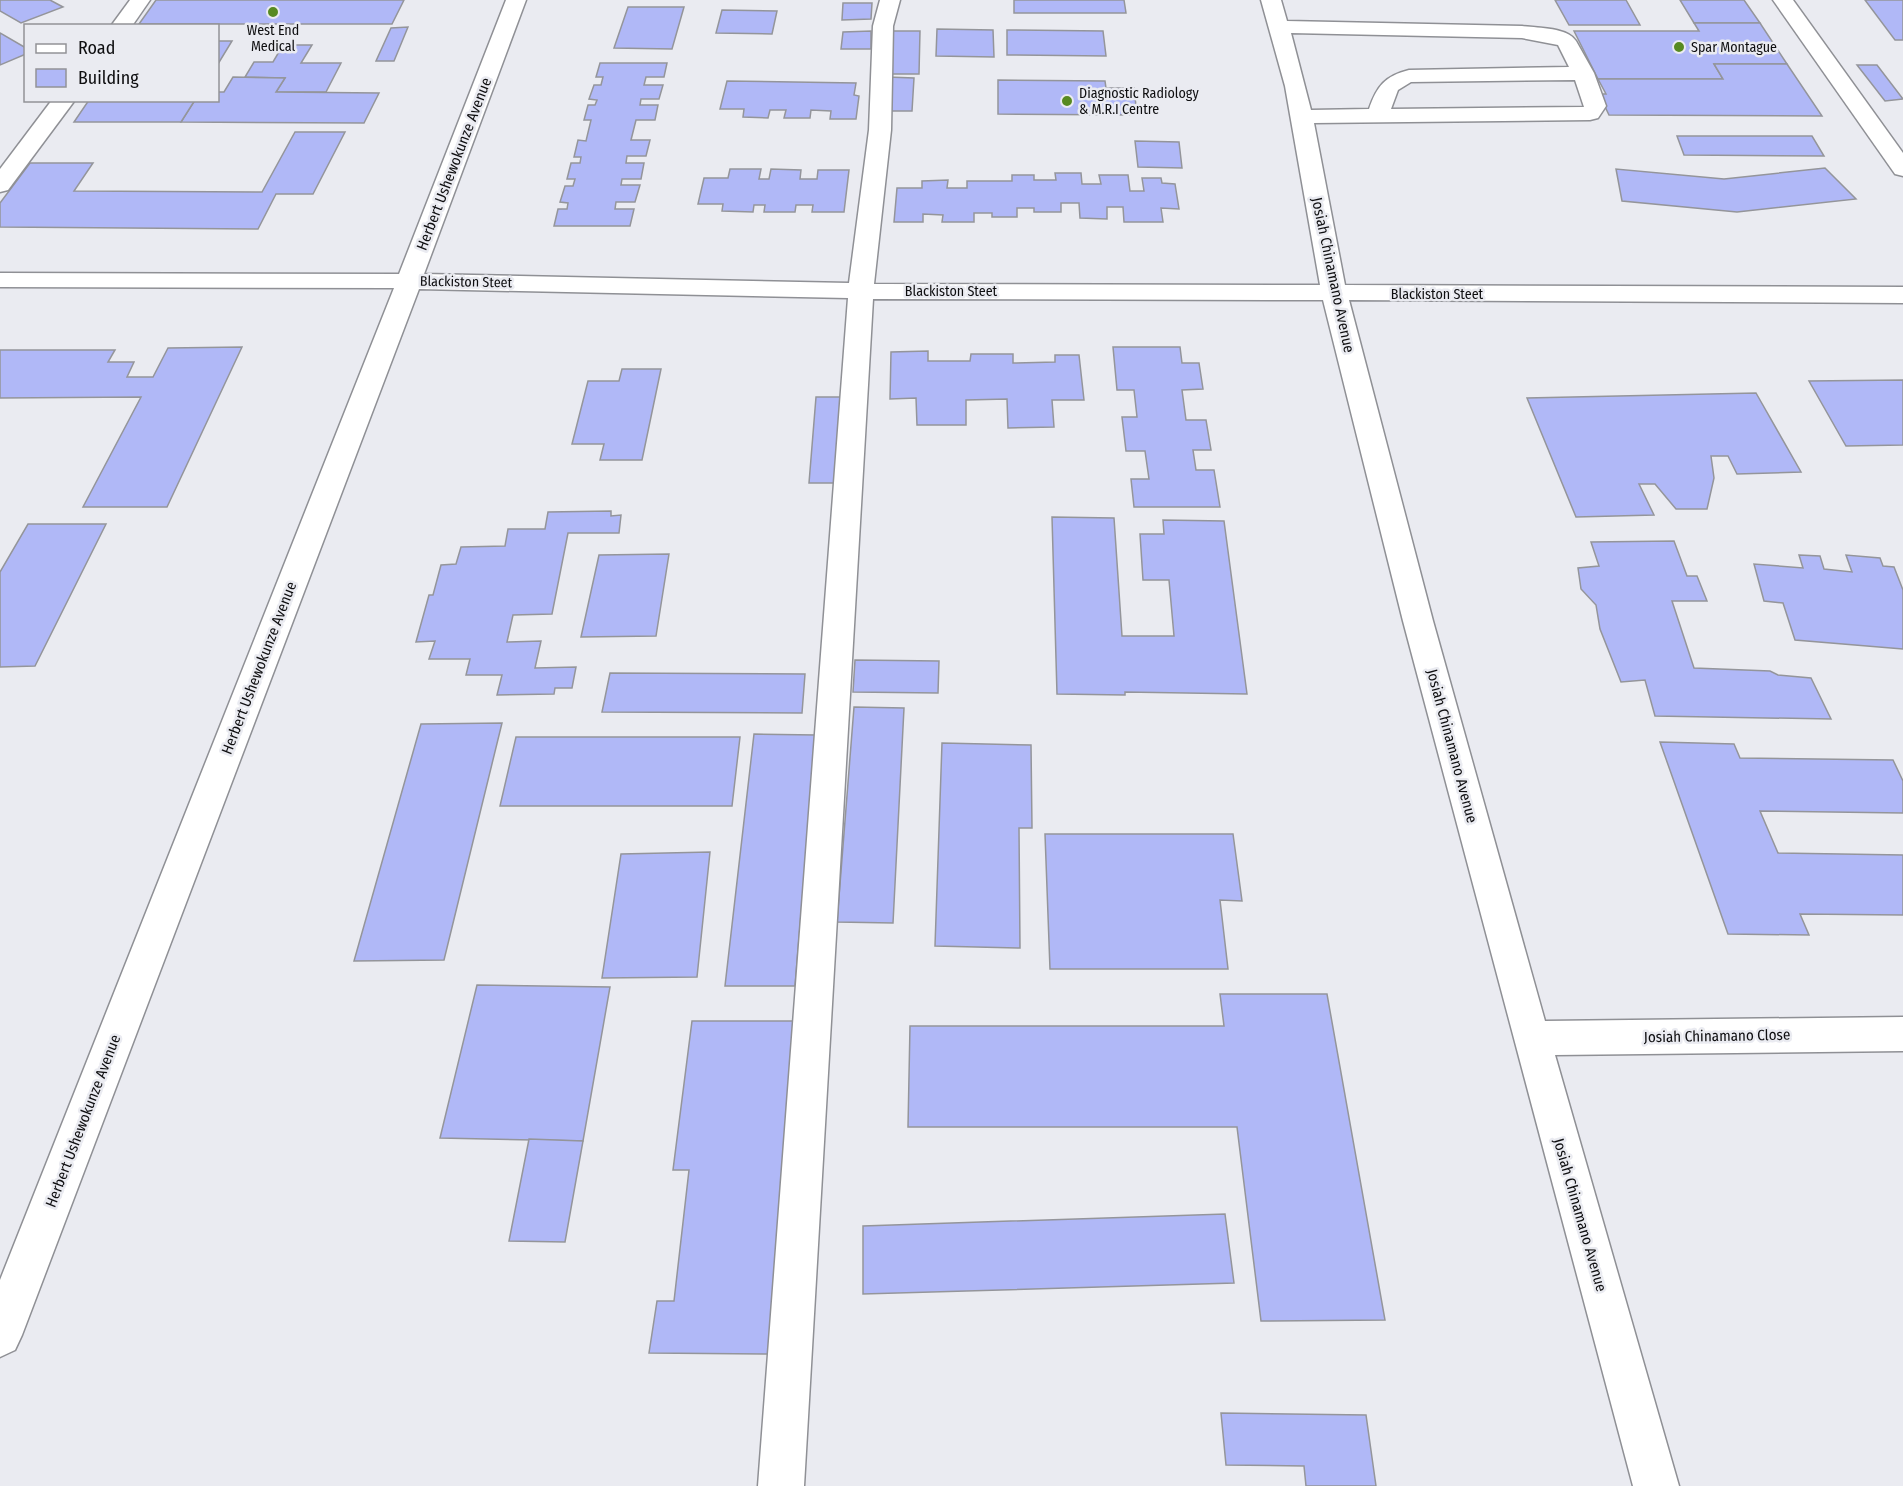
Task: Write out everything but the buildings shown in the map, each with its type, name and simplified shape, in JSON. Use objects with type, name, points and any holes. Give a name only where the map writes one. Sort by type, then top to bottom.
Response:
[{"type":"street","points":[[122,24],[140,0]]},
{"type":"street","name":"Herbert Ushewokunze Avenue","points":[[0,1335],[410,281],[516,0]]},
{"type":"street","points":[[781,1486],[861,291],[880,130],[883,26],[890,0]]},
{"type":"street","points":[[1783,0],[1903,169]]},
{"type":"street","points":[[1275,13],[1548,35],[1566,41],[1583,74],[1594,106],[1590,113],[1301,117]]},
{"type":"street","name":"Josiah Chinamano Avenue","points":[[1275,13],[1296,86],[1334,293],[1418,621],[1530,1038],[1656,1486]]},
{"type":"street","points":[[1378,116],[1388,88],[1395,79],[1409,76],[1583,74]]},
{"type":"street","points":[[0,185],[62,102]]},
{"type":"street","name":"Blackiston Steet","points":[[0,280],[410,281],[861,291],[1903,295]]},
{"type":"street","name":"Josiah Chinamano Close","points":[[1530,1038],[1903,1034]]},
{"type":"place","name":"West End Medical","points":[[273,12]]},
{"type":"place","name":"Spar Montague","points":[[1679,47]]},
{"type":"place","name":"Diagnostic Radiology & M.R.I Centre","points":[[1067,101]]}]
